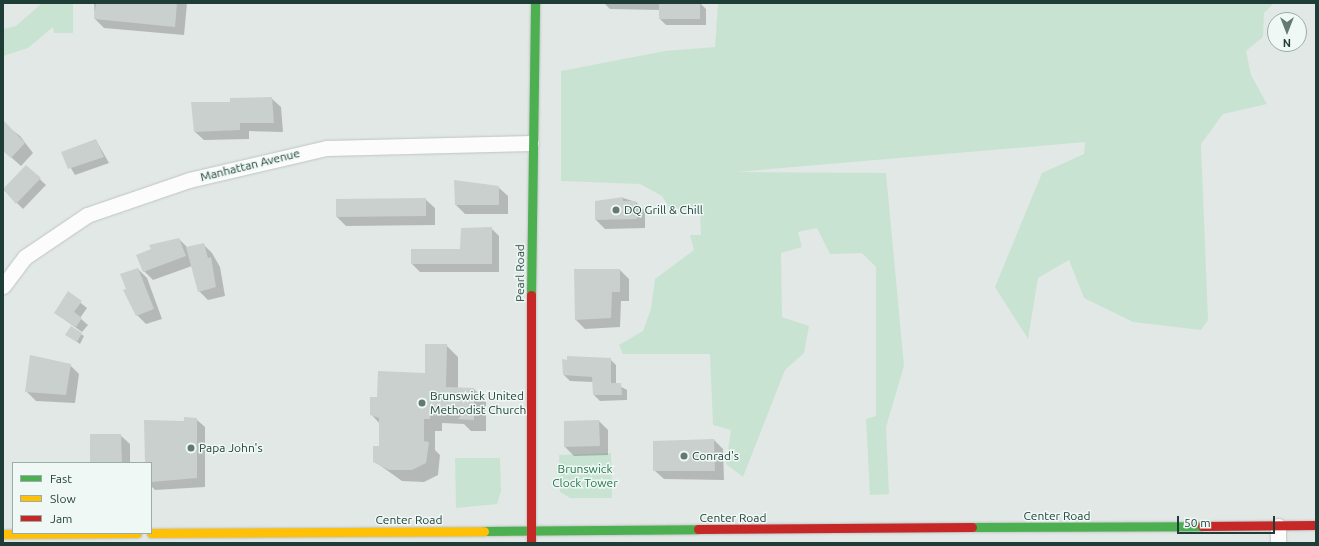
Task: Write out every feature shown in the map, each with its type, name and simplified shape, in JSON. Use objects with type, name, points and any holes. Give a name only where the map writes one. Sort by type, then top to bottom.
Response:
[{"type":"main road","name":"Pearl Road","points":[[531,543],[531,143],[535,3]]},
{"type":"main road","name":"Center Road","points":[[152,533],[1316,525]]},
{"type":"street","name":"Manhattan Avenue","points":[[3,286],[25,257],[87,215],[189,180],[327,148],[531,143]]},
{"type":"street","points":[[1278,526],[1278,543]]},
{"type":"green space","points":[[42,3],[73,3],[73,33],[54,33],[53,27],[28,48],[3,56],[3,29],[16,26]]},
{"type":"green space","points":[[718,3],[1274,3],[1264,13],[1263,37],[1246,51],[1251,75],[1267,104],[1223,114],[1201,144],[1208,320],[1201,330],[1133,322],[1084,298],[1069,260],[1038,278],[1028,339],[995,287],[1042,173],[1084,154],[1085,142],[737,172],[886,173],[904,366],[886,427],[889,494],[870,495],[866,419],[876,416],[876,267],[862,253],[830,254],[817,228],[798,232],[802,247],[781,253],[782,317],[809,326],[804,353],[785,370],[743,477],[726,464],[731,430],[713,425],[710,354],[623,354],[619,345],[643,331],[651,309],[655,279],[694,250],[690,235],[701,235],[700,211],[669,208],[662,196],[640,184],[561,181],[561,71],[665,51],[715,47]]},
{"type":"green space","name":"Brunswick Clock Tower","points":[[611,453],[612,498],[570,498],[560,492],[559,455]]},
{"type":"green space","points":[[455,458],[500,458],[501,491],[497,504],[456,508]]},
{"type":"building","points":[[96,3],[177,3],[175,27],[94,19]]},
{"type":"building","points":[[659,3],[700,3],[700,19],[659,19]]},
{"type":"building","points":[[272,97],[274,123],[240,123],[240,130],[194,132],[191,102],[230,102],[230,98]]},
{"type":"building","points":[[3,120],[25,143],[11,158],[3,151]]},
{"type":"building","points":[[96,139],[104,157],[68,169],[61,152]]},
{"type":"building","points":[[26,165],[41,178],[16,204],[3,189]]},
{"type":"building","points":[[454,180],[499,186],[499,205],[455,205]]},
{"type":"building","name":"DQ Grill & Chill","points":[[623,197],[623,201],[636,201],[637,219],[595,220],[595,201]]},
{"type":"building","points":[[426,198],[426,216],[336,217],[336,199]]},
{"type":"building","points":[[492,227],[492,264],[411,264],[411,249],[460,249],[461,228]]},
{"type":"building","points":[[179,238],[186,256],[143,272],[136,255],[151,249],[149,245]]},
{"type":"building","points":[[204,243],[208,258],[211,257],[216,287],[198,292],[186,247]]},
{"type":"building","points":[[138,268],[154,309],[136,316],[123,290],[126,289],[120,274]]},
{"type":"building","points":[[574,269],[620,269],[620,292],[612,292],[611,318],[575,320]]},
{"type":"building","points":[[68,291],[82,301],[74,312],[82,318],[76,327],[54,313]]},
{"type":"building","points":[[71,326],[82,333],[77,342],[65,335]]},
{"type":"building","name":"Brunswick United Methodist Church","points":[[425,344],[447,344],[446,387],[474,388],[474,420],[458,419],[463,413],[430,412],[430,419],[424,419],[424,441],[429,442],[426,463],[412,470],[389,470],[373,462],[373,446],[379,446],[379,418],[370,415],[370,397],[377,397],[378,371],[425,373]]},
{"type":"building","points":[[30,355],[71,364],[66,395],[25,392]]},
{"type":"building","points":[[567,356],[611,358],[611,383],[621,383],[622,395],[593,395],[592,377],[563,375],[562,359],[567,360]]},
{"type":"building","points":[[184,417],[197,418],[197,478],[152,482],[152,462],[145,462],[144,420],[184,421]]},
{"type":"building","points":[[599,420],[600,446],[564,447],[564,421]]},
{"type":"building","points":[[90,434],[121,434],[122,462],[90,462]]},
{"type":"building","name":"Conrad's","points":[[714,439],[715,471],[653,471],[653,441]]},
{"type":"traffic: fast","points":[[531,295],[535,3]]},
{"type":"traffic: fast","points":[[972,527],[1202,526]]},
{"type":"traffic: fast","points":[[484,531],[698,529]]},
{"type":"traffic: slow","points":[[152,533],[484,531]]},
{"type":"traffic: slow","points":[[3,534],[12,534]]},
{"type":"traffic: jam","points":[[531,295],[531,543]]},
{"type":"traffic: jam","points":[[1202,526],[1316,525]]},
{"type":"traffic: jam","points":[[698,529],[972,527]]},
{"type":"place","name":"DQ Grill & Chill","points":[[616,210]]},
{"type":"place","name":"Brunswick United Methodist Church","points":[[422,403]]},
{"type":"place","name":"Papa John's","points":[[191,448]]},
{"type":"place","name":"Conrad's","points":[[684,456]]}]
